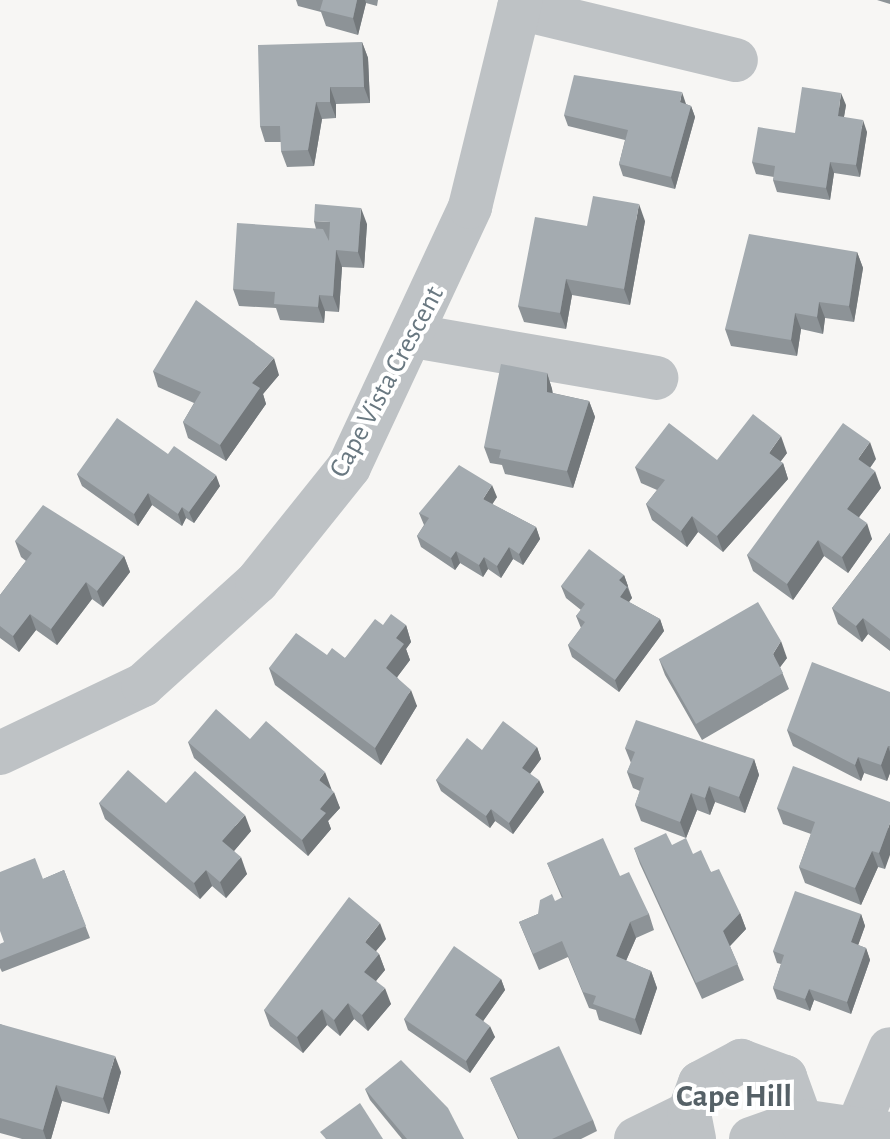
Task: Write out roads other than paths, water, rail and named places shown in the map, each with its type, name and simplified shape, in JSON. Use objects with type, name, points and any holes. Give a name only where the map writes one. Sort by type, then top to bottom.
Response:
[{"type":"street","points":[[520,4],[736,60]]},
{"type":"street","name":"Cape Vista Crescent","points":[[0,753],[143,685],[257,582],[349,467],[414,336],[470,207],[520,4]]},
{"type":"street","points":[[414,336],[656,378]]},
{"type":"street","points":[[751,1139],[801,1121],[874,1129],[890,1049]]},
{"type":"street","points":[[636,1139],[691,1126],[700,1083],[741,1061],[785,1077],[801,1121]]},
{"type":"district","name":"Cape Hill","points":[[734,1096]]}]
